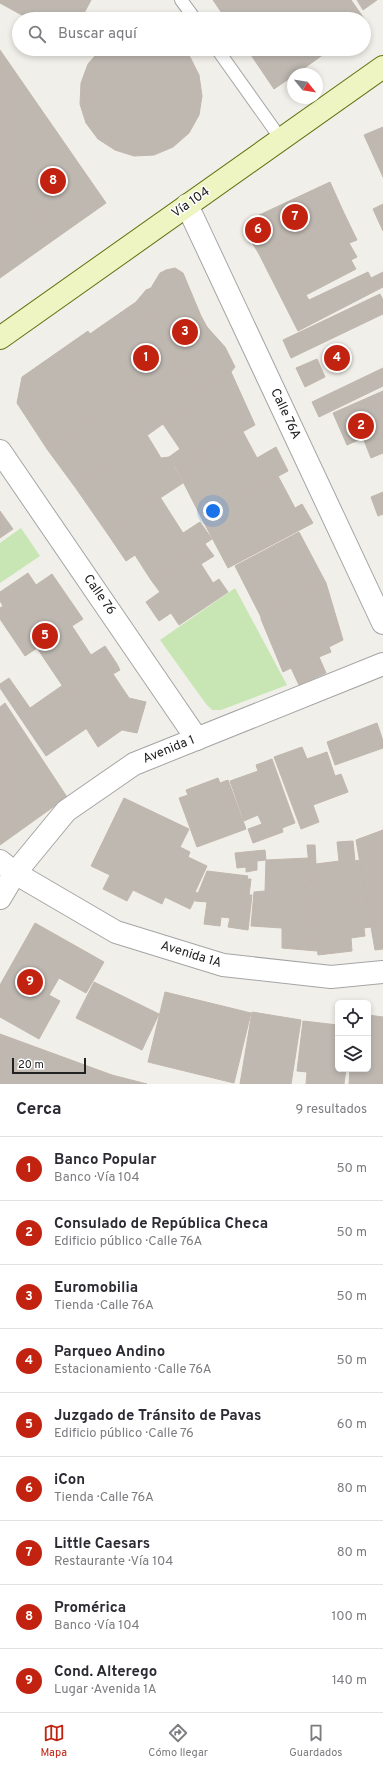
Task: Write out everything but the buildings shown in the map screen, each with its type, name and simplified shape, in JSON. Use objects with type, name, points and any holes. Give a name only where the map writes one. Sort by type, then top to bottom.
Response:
[{"type":"main road","name":"Vía 104","points":[[0,338],[383,67]]},
{"type":"street","name":"Calle 76A","points":[[187,205],[383,623]]},
{"type":"street","name":"Calle 76","points":[[0,451],[197,738]]},
{"type":"street","name":"Avenida 1","points":[[0,898],[8,867],[66,811],[134,764],[383,664]]},
{"type":"street","name":"Avenida 1A","points":[[8,867],[116,932],[223,965],[331,977],[383,972]]},
{"type":"lane","points":[[181,0],[190,12]]},
{"type":"lane","points":[[222,56],[281,139]]},
{"type":"green space","points":[[21,528],[40,556],[0,583],[0,543]]},
{"type":"green space","points":[[235,588],[287,685],[221,710],[212,710],[206,704],[160,640]]},
{"type":"place","name":"Promérica","points":[[53,181]]},
{"type":"place","name":"Little Caesars","points":[[295,217]]},
{"type":"place","name":"iCon","points":[[258,230]]},
{"type":"place","name":"Euromobilia","points":[[185,332]]},
{"type":"place","name":"Banco Popular","points":[[146,358]]},
{"type":"place","name":"Parqueo Andino","points":[[337,358]]},
{"type":"place","name":"Consulado de República Checa","points":[[361,426]]},
{"type":"place","name":"Juzgado de Tránsito de Pavas","points":[[45,636]]},
{"type":"place","name":"Cond. Alterego","points":[[30,982]]}]
